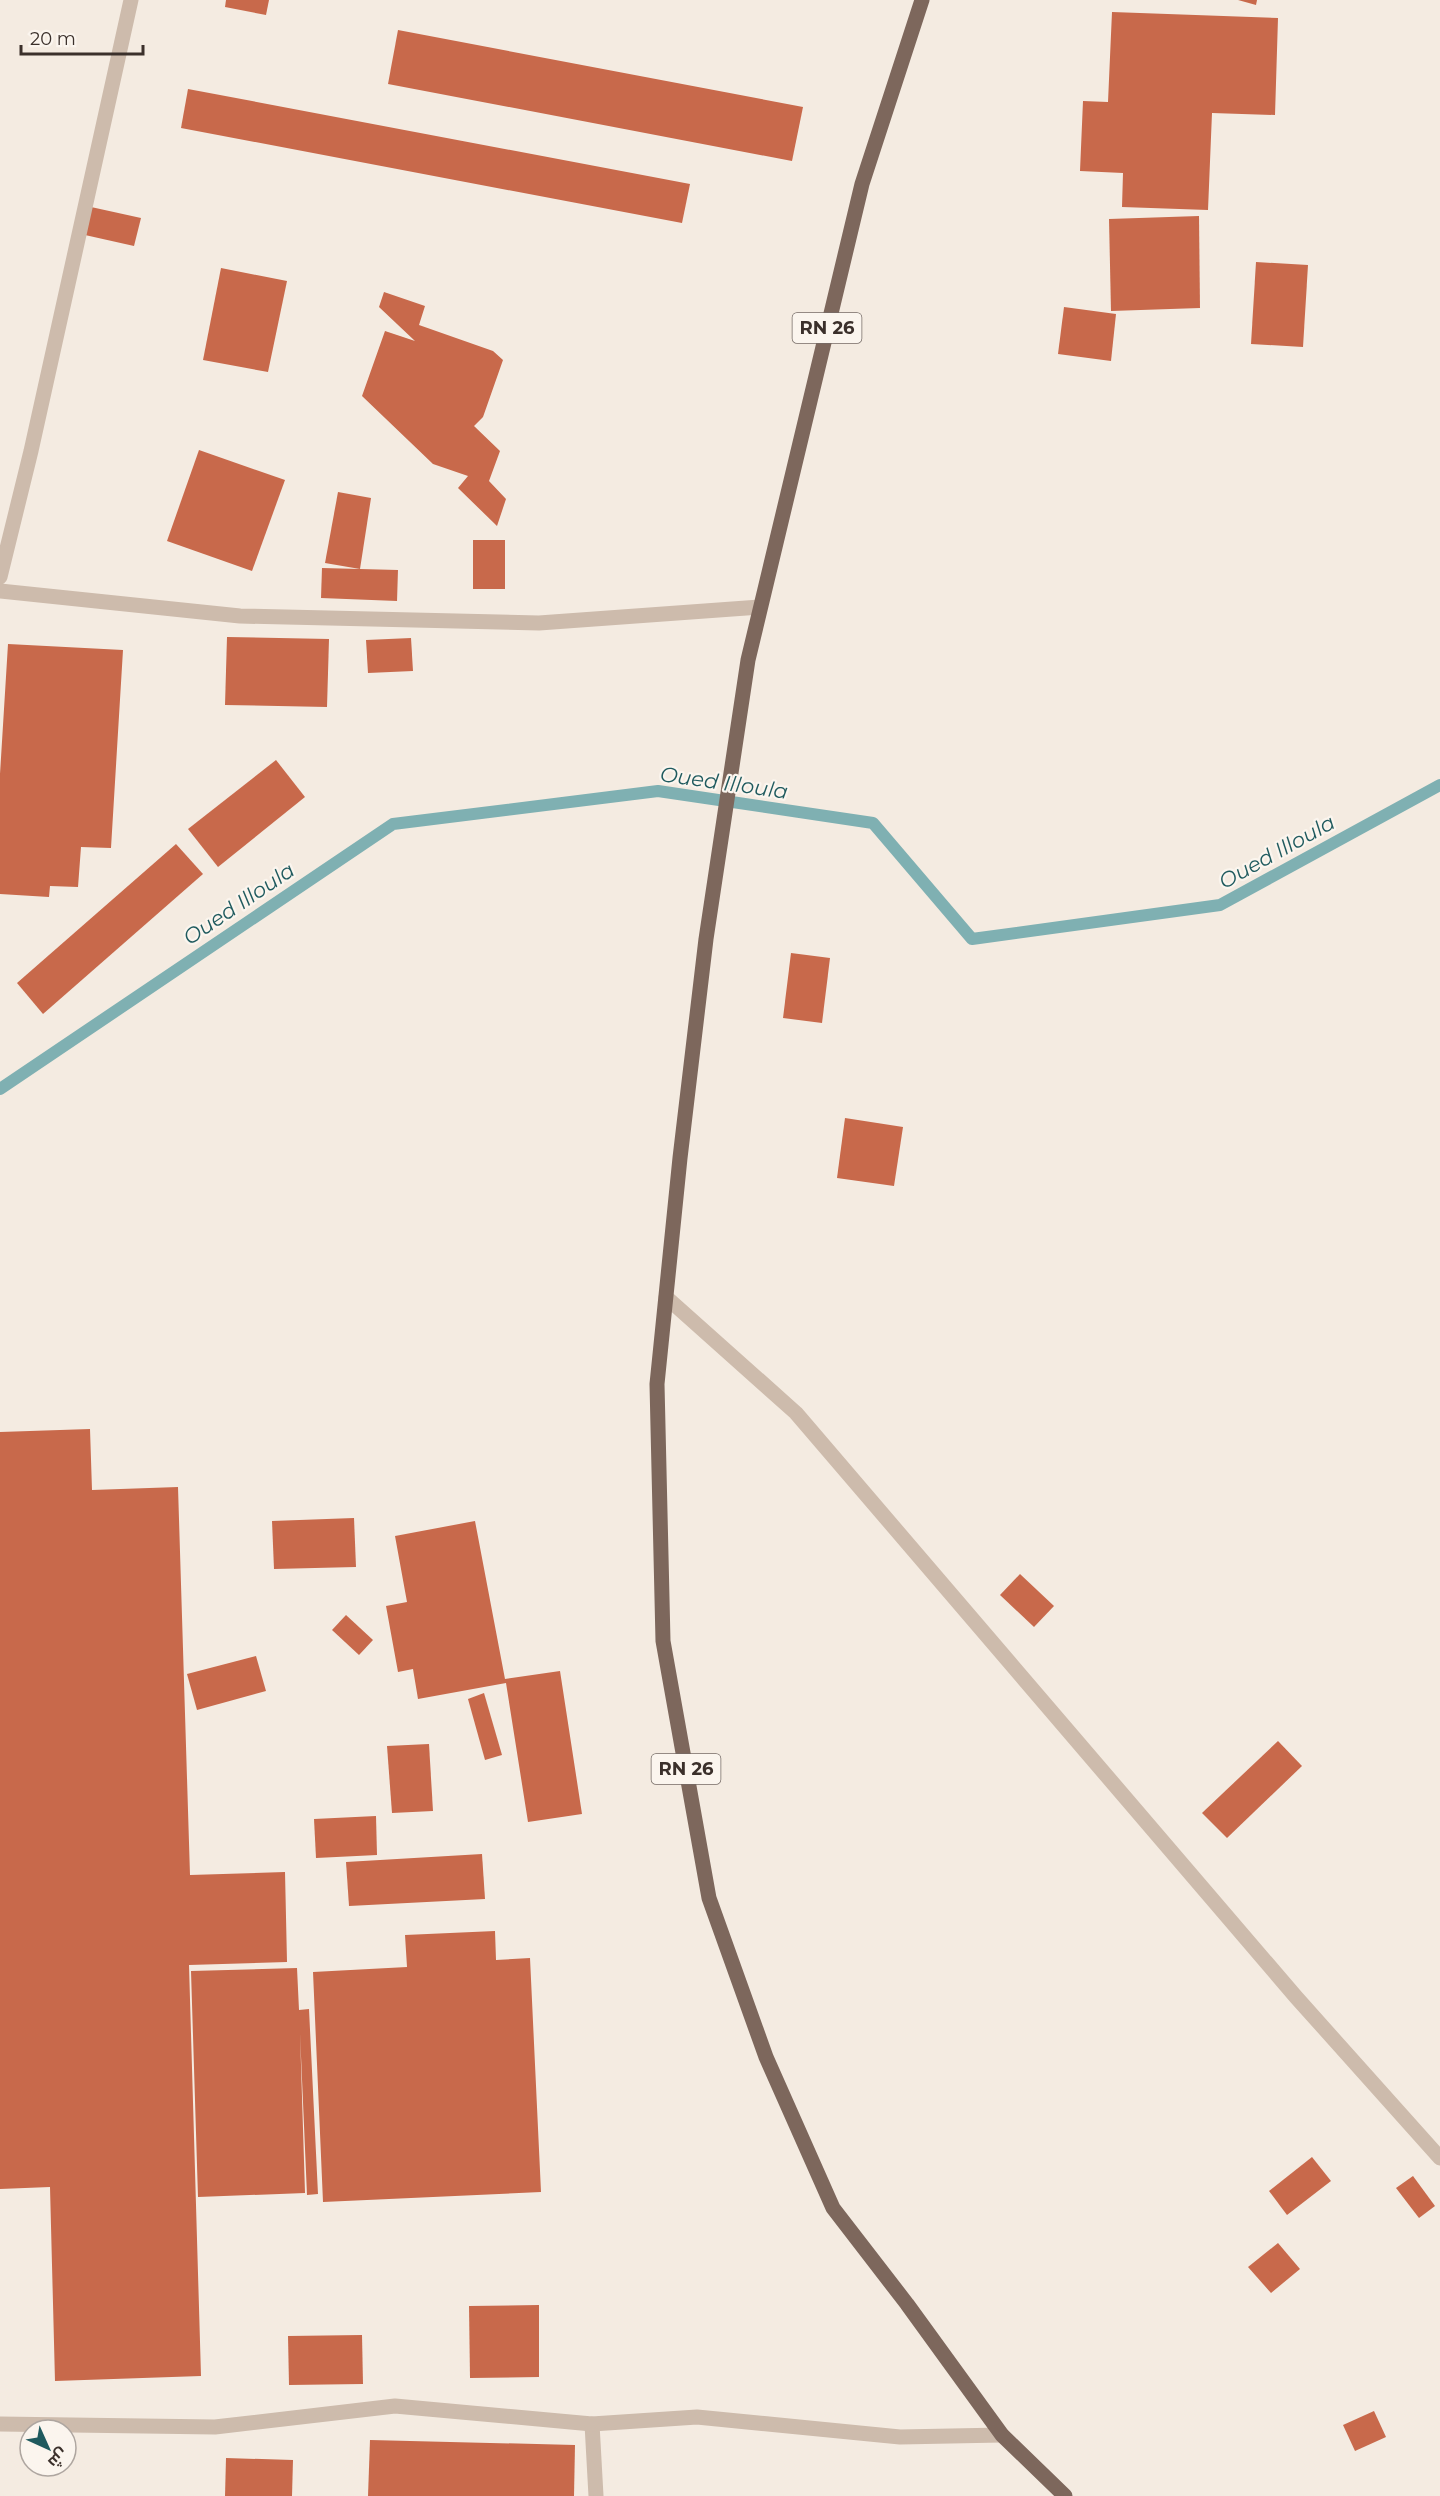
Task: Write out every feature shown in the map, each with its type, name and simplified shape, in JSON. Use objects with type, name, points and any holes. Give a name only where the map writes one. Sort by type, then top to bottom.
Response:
[{"type":"main road","name":"RN 26","points":[[922,0],[862,184],[748,660],[706,939],[657,1384],[663,1641],[709,1898],[766,2057],[833,2208],[907,2304],[1002,2435],[1065,2496]]},
{"type":"street","points":[[0,577],[31,451],[130,0]]},
{"type":"street","points":[[0,591],[240,616],[527,623],[760,607]]},
{"type":"street","points":[[666,1297],[796,1413],[1280,1979],[1440,2158]]},
{"type":"street","points":[[0,2424],[215,2427],[396,2406],[592,2424],[698,2417],[900,2437],[1002,2435]]},
{"type":"street","points":[[592,2424],[596,2496]]},
{"type":"building","points":[[226,0],[269,0],[266,15],[225,7]]},
{"type":"building","points":[[1238,0],[1257,0],[1256,5]]},
{"type":"building","points":[[1112,12],[1278,18],[1275,115],[1212,113],[1208,210],[1122,207],[1123,173],[1080,171],[1083,101],[1108,102]]},
{"type":"building","points":[[398,30],[803,107],[792,161],[388,84]]},
{"type":"building","points":[[188,89],[690,184],[682,223],[181,128]]},
{"type":"building","points":[[91,207],[141,218],[134,246],[85,235]]},
{"type":"building","points":[[1199,216],[1200,308],[1111,311],[1109,219]]},
{"type":"building","points":[[1256,262],[1308,265],[1303,347],[1251,344]]},
{"type":"building","points":[[221,268],[287,281],[268,372],[203,360]]},
{"type":"building","points":[[384,292],[425,306],[419,325],[493,351],[503,360],[483,417],[474,426],[500,451],[489,481],[506,499],[497,526],[458,488],[468,476],[433,464],[362,396],[385,331],[415,341],[379,307]]},
{"type":"building","points":[[1064,307],[1116,314],[1111,361],[1058,354]]},
{"type":"building","points":[[199,450],[285,480],[252,571],[167,541]]},
{"type":"building","points":[[338,492],[371,498],[360,569],[325,563]]},
{"type":"building","points":[[473,540],[505,540],[505,589],[473,589]]},
{"type":"building","points":[[322,568],[398,570],[397,601],[321,598]]},
{"type":"building","points":[[227,637],[329,639],[327,707],[225,705]]},
{"type":"building","points":[[411,638],[413,671],[368,673],[366,640]]},
{"type":"building","points":[[8,644],[123,650],[111,848],[81,847],[78,887],[50,886],[49,897],[0,894],[0,774]]},
{"type":"building","points":[[276,760],[305,797],[218,867],[188,829]]},
{"type":"building","points":[[176,844],[203,874],[43,1014],[17,983]]},
{"type":"building","points":[[791,953],[830,958],[822,1023],[783,1018]]},
{"type":"building","points":[[845,1118],[903,1127],[894,1186],[837,1178]]},
{"type":"building","points":[[90,1429],[92,1490],[178,1487],[190,1875],[285,1872],[287,1962],[189,1965],[201,2376],[55,2381],[50,2187],[0,2189],[0,1432]]},
{"type":"building","points":[[354,1518],[356,1567],[274,1569],[272,1521]]},
{"type":"building","points":[[475,1521],[505,1679],[560,1671],[582,1814],[528,1822],[506,1683],[418,1699],[413,1669],[398,1672],[386,1606],[407,1602],[395,1536]]},
{"type":"building","points":[[1020,1574],[1054,1606],[1034,1627],[1000,1595]]},
{"type":"building","points":[[346,1615],[373,1640],[359,1655],[332,1630]]},
{"type":"building","points":[[256,1656],[266,1691],[197,1710],[187,1674]]},
{"type":"building","points":[[484,1693],[502,1755],[485,1760],[468,1699]]},
{"type":"building","points":[[1278,1741],[1302,1766],[1227,1838],[1202,1813]]},
{"type":"building","points":[[429,1744],[433,1811],[392,1813],[387,1746]]},
{"type":"building","points":[[376,1816],[377,1855],[316,1858],[314,1819]]},
{"type":"building","points":[[482,1854],[485,1899],[349,1906],[346,1862]]},
{"type":"building","points":[[495,1931],[496,1960],[530,1958],[541,2192],[323,2202],[313,1972],[407,1967],[405,1935]]},
{"type":"building","points":[[297,1968],[299,2010],[309,2009],[318,2194],[307,2195],[300,2033],[305,2193],[198,2197],[191,1971]]},
{"type":"building","points":[[1312,2157],[1331,2181],[1287,2215],[1269,2191]]},
{"type":"building","points":[[1413,2176],[1435,2206],[1419,2218],[1396,2188]]},
{"type":"building","points":[[1278,2243],[1300,2269],[1271,2293],[1248,2267]]},
{"type":"building","points":[[539,2305],[539,2377],[470,2378],[469,2306]]},
{"type":"building","points":[[362,2335],[363,2384],[289,2385],[288,2336]]},
{"type":"building","points":[[1374,2411],[1386,2437],[1355,2451],[1343,2425]]},
{"type":"building","points":[[370,2440],[575,2445],[574,2496],[368,2496]]},
{"type":"building","points":[[226,2458],[293,2460],[292,2496],[225,2496]]},
{"type":"waterway","name":"Oued Illoula","points":[[0,1089],[393,824],[658,791],[873,823],[972,939],[1220,905],[1440,785]]}]
